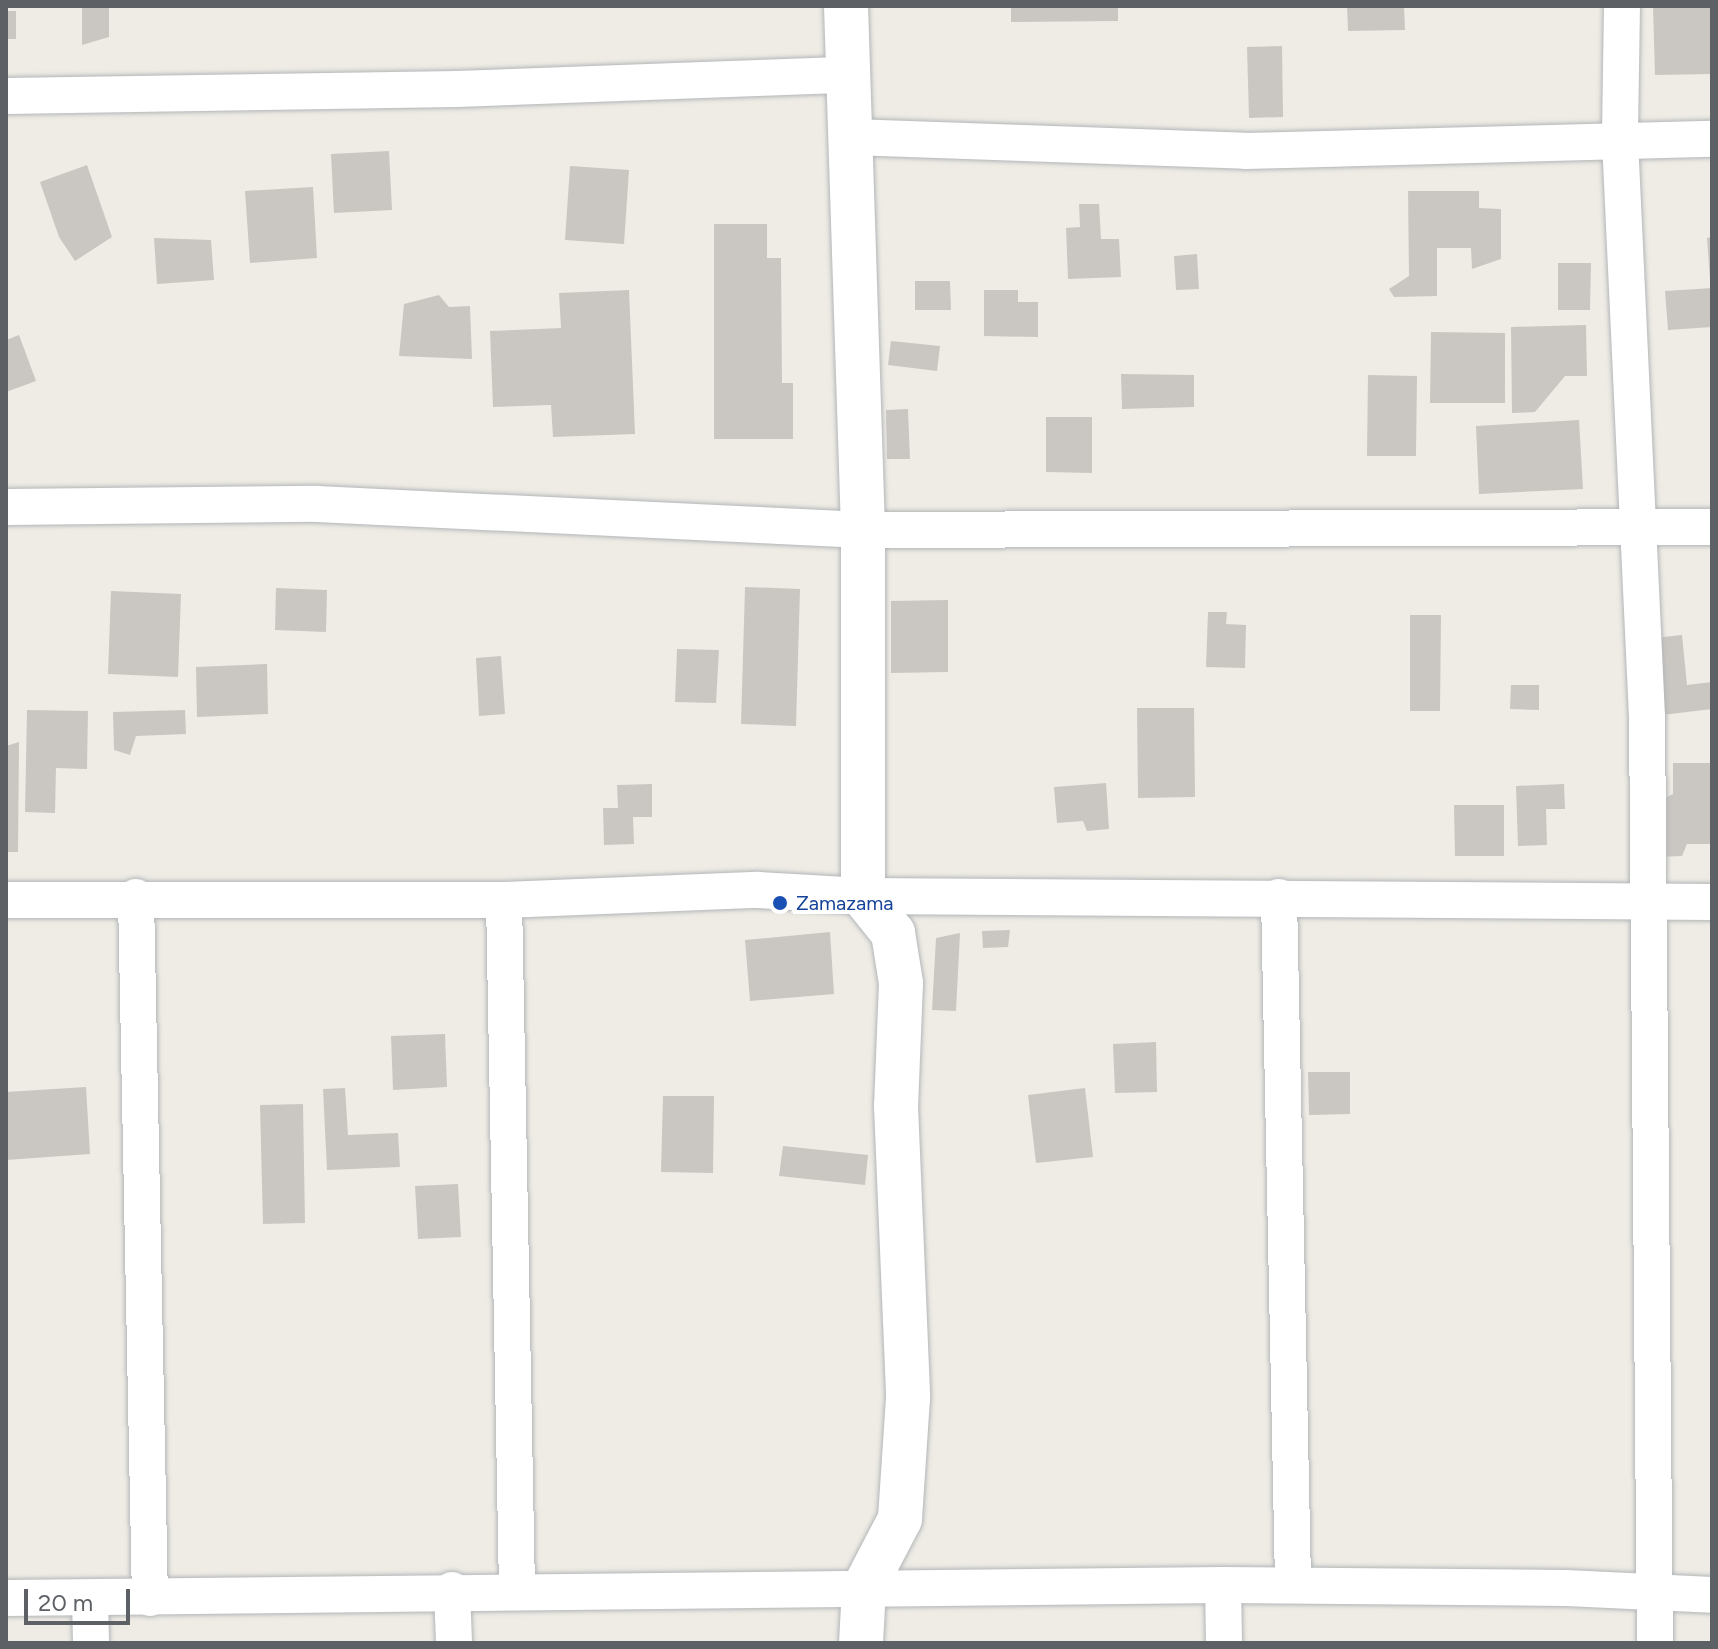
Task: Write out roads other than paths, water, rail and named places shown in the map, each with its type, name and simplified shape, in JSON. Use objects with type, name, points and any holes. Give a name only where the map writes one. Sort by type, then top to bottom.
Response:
[{"type":"street","points":[[846,6],[863,530],[863,896],[893,933],[901,983],[896,1106],[908,1398],[900,1519],[864,1588],[861,1643]]},
{"type":"street","points":[[1622,6],[1620,140],[1647,717],[1655,1643]]},
{"type":"street","points":[[6,96],[457,89],[847,75]]},
{"type":"street","points":[[851,137],[1246,151],[1712,139]]},
{"type":"street","points":[[6,507],[317,504],[863,530],[1712,527]]},
{"type":"street","points":[[6,900],[136,897],[504,900],[758,890],[863,896],[1712,902]]},
{"type":"street","points":[[136,897],[150,1598]]},
{"type":"street","points":[[1279,897],[1293,1585]]},
{"type":"street","points":[[504,900],[517,1590]]},
{"type":"street","points":[[1223,1585],[1224,1643]]},
{"type":"street","points":[[6,1598],[150,1598],[452,1590],[1223,1585],[1712,1595]]},
{"type":"street","points":[[452,1590],[454,1643]]},
{"type":"street","points":[[90,1598],[91,1643]]},
{"type":"place","name":"Zamazama","points":[[780,903]]}]
